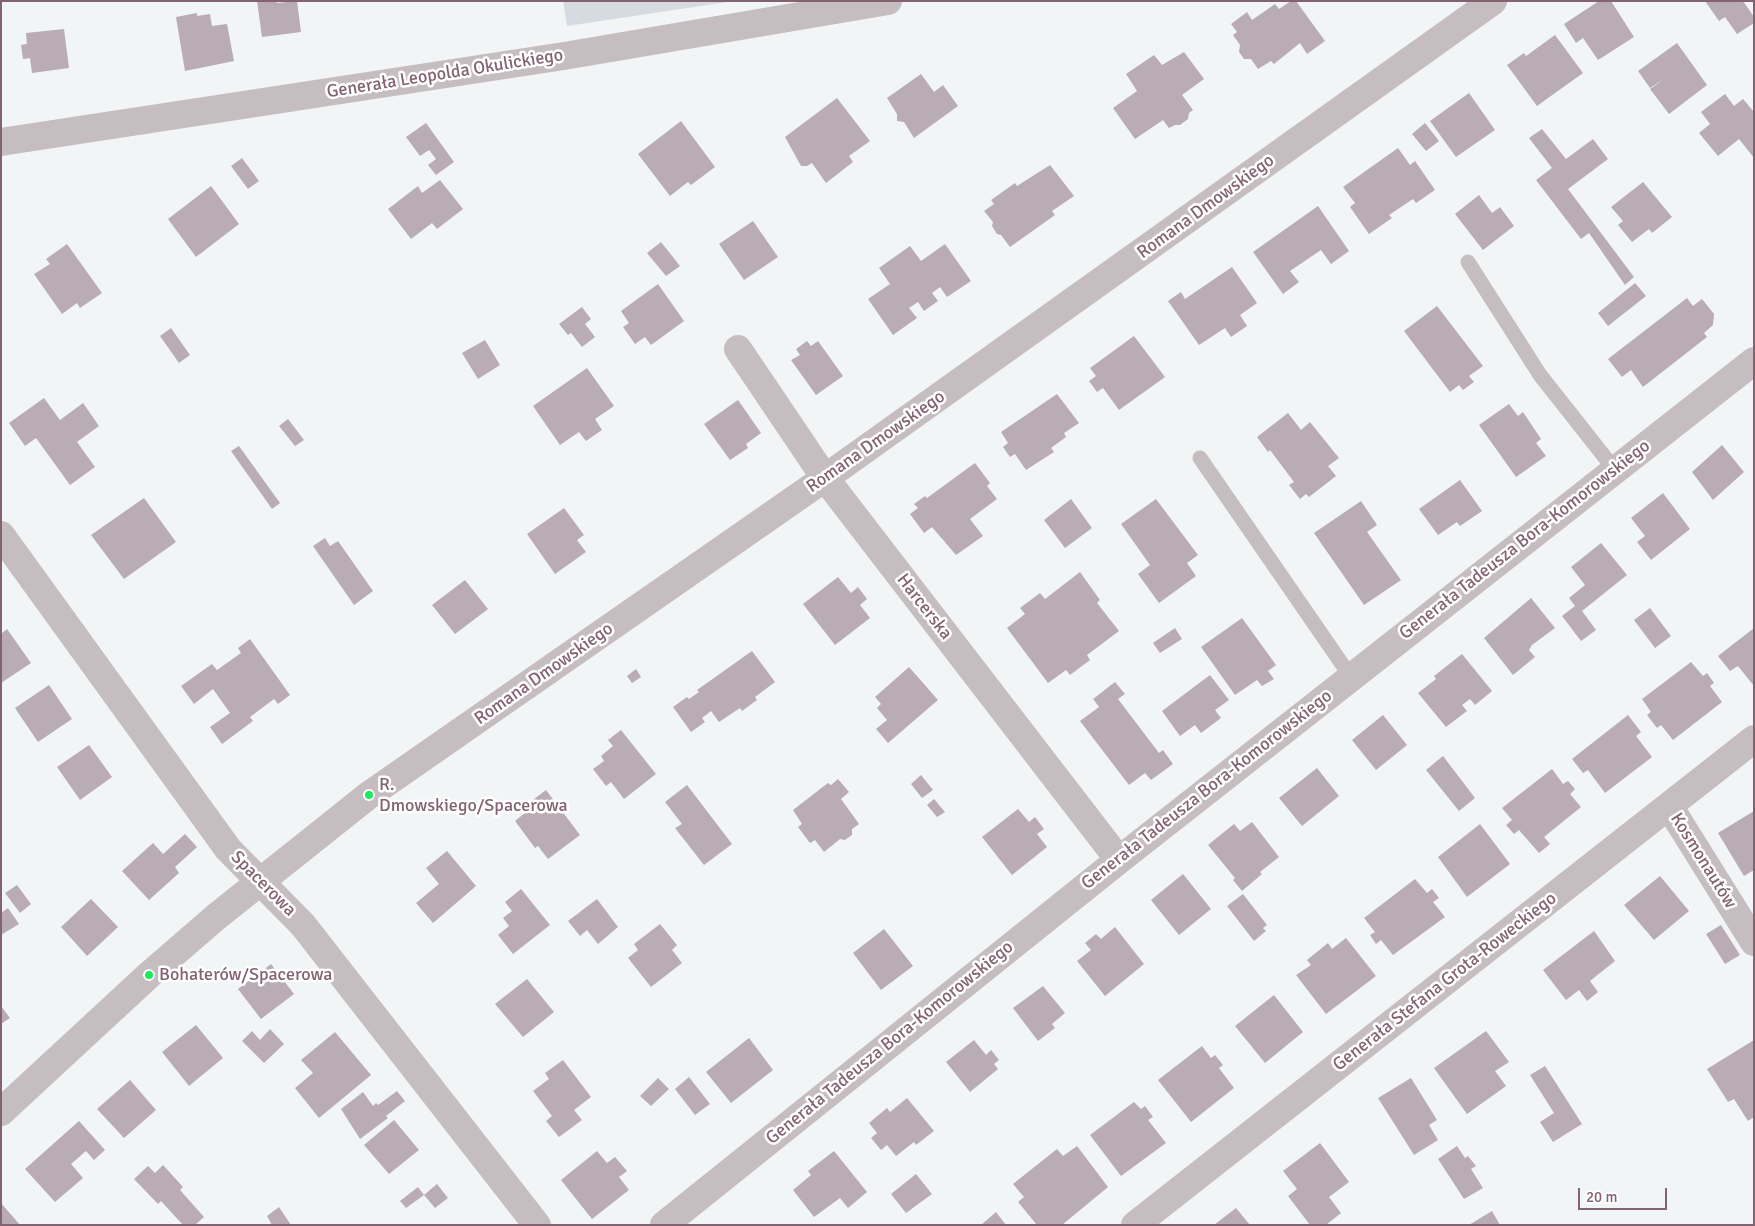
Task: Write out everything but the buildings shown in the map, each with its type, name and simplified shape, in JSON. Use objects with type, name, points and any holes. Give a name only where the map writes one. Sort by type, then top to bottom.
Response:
[{"type":"street","name":"Generała Leopolda Okulickiego","points":[[1,142],[564,56],[888,1]]},
{"type":"street","name":"Romana Dmowskiego","points":[[1,1112],[148,975],[258,882],[369,795],[825,478],[1493,1]]},
{"type":"street","name":"Harcerska","points":[[738,349],[825,478],[1119,860]]},
{"type":"street","name":"Generała Tadeusza Bora-Komorowskiego","points":[[664,1225],[1119,860],[1754,361]]},
{"type":"street","name":"Spacerowa","points":[[1,534],[228,849],[258,882],[303,925],[537,1225]]},
{"type":"street","name":"Generała Stefana Grota-Roweckiego","points":[[1135,1225],[1754,739]]},
{"type":"street","name":"Kosmonautów","points":[[1669,806],[1754,942]]},
{"type":"lane","points":[[1468,262],[1540,375],[1615,470]]},
{"type":"lane","points":[[1200,458],[1351,677]]},
{"type":"shaded area","points":[[563,1],[734,1],[567,26]]},
{"type":"place","name":"R. Dmowskiego/Spacerowa","points":[[369,795]]},
{"type":"place","name":"Bohaterów/Spacerowa","points":[[149,975]]}]
